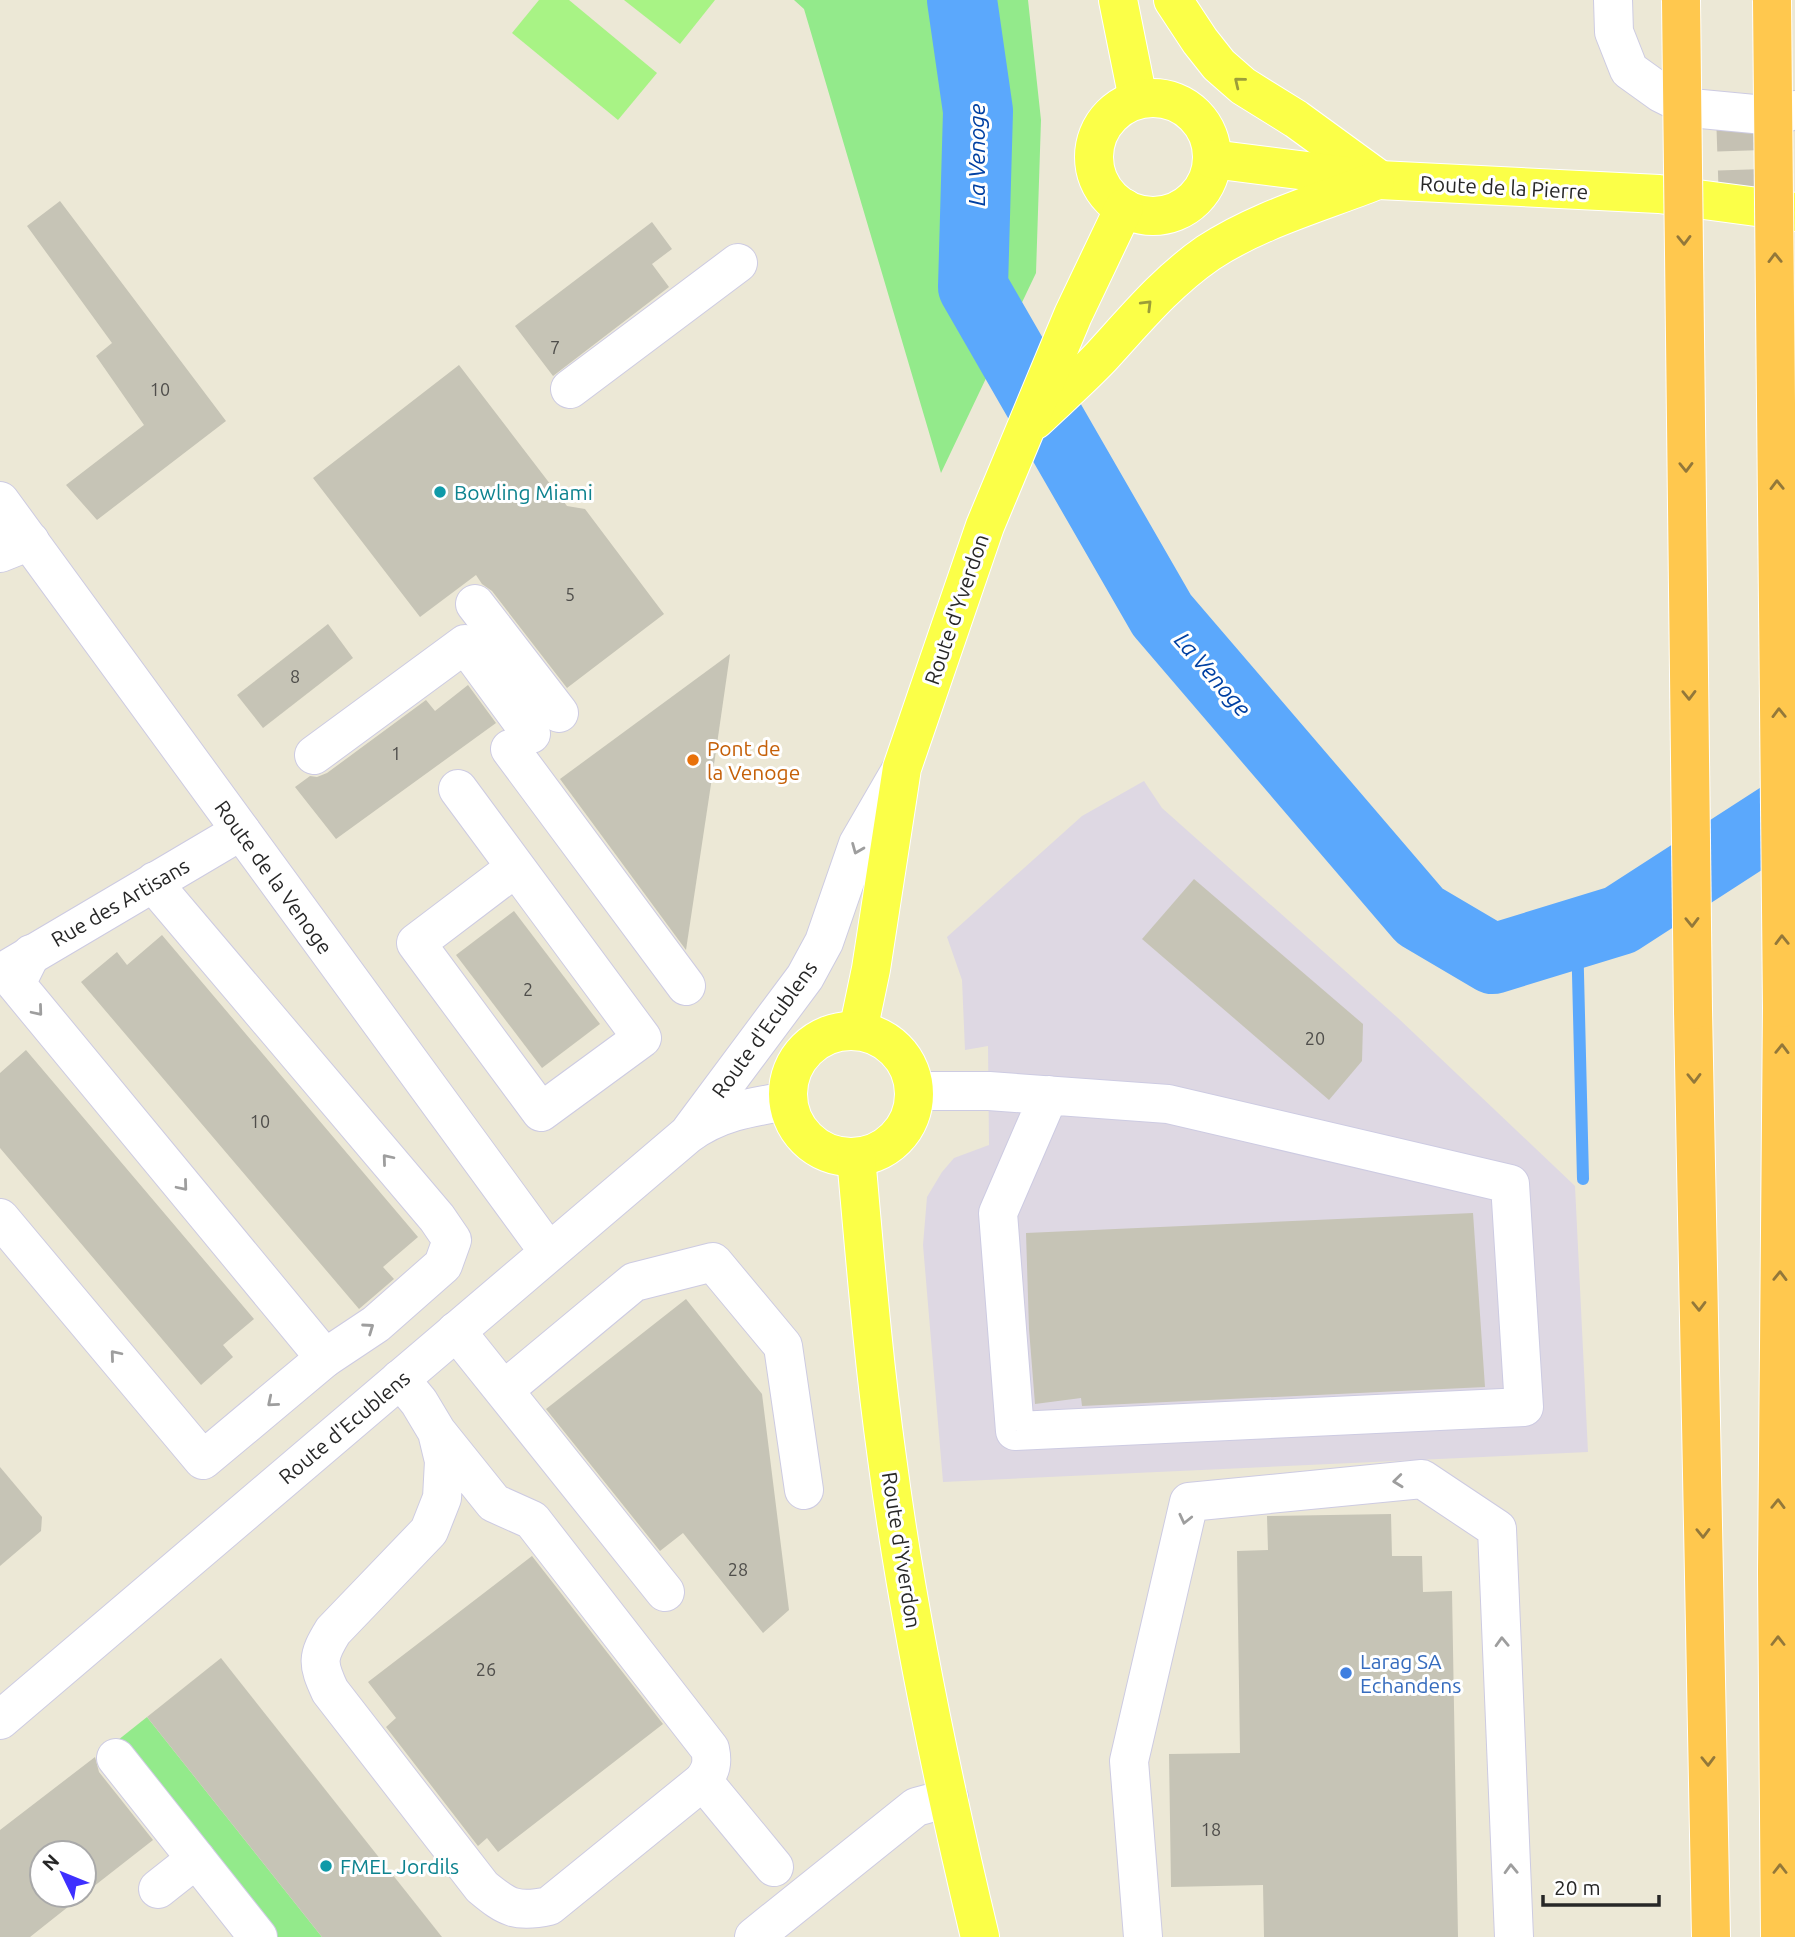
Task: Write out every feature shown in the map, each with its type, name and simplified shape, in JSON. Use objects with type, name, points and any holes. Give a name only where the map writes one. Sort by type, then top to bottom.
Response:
[{"type":"highway","points":[[1681,0],[1693,1010],[1712,1937]]},
{"type":"highway","points":[[1772,0],[1782,1008],[1777,1572],[1780,1937]]},
{"type":"main road","points":[[1118,0],[1138,99]]},
{"type":"main road","points":[[1173,0],[1219,65],[1243,86],[1296,119],[1379,180]]},
{"type":"main road","points":[[1138,99],[1168,99],[1185,106],[1200,119],[1209,135],[1212,159],[1211,171],[1204,188],[1192,202],[1159,216],[1141,215],[1124,208],[1109,197],[1099,181],[1094,162],[1095,143],[1103,126],[1115,111],[1138,99]]},
{"type":"main road","name":"Route de la Pierre","points":[[1212,159],[1379,180],[1659,194],[1795,212]]},
{"type":"main road","points":[[1024,431],[1101,356],[1144,307],[1174,279],[1209,253],[1252,229],[1379,180]]},
{"type":"main road","name":"Route d'Yverdon","points":[[858,1031],[871,970],[902,768],[985,526],[1073,315],[1124,208]]},
{"type":"main road","points":[[858,1031],[875,1035],[890,1045],[911,1073],[914,1091],[912,1110],[904,1128],[891,1142],[875,1152],[856,1157],[828,1152],[804,1136],[793,1120],[788,1101],[789,1078],[799,1058],[815,1042],[835,1032],[858,1031]]},
{"type":"main road","name":"Route d'Yverdon","points":[[856,1157],[865,1274],[887,1458],[911,1608],[948,1798],[980,1937]]},
{"type":"street","points":[[1613,0],[1614,32],[1629,70],[1661,93],[1691,108],[1775,116],[1795,110]]},
{"type":"street","points":[[570,388],[738,262]]},
{"type":"street","name":"Route de la Venoge","points":[[0,501],[15,547],[241,831],[520,1214],[550,1251]]},
{"type":"street","points":[[475,604],[533,732]]},
{"type":"street","points":[[314,755],[465,644],[533,732],[686,986]]},
{"type":"street","name":"Route d'Ecublens","points":[[687,1135],[805,977],[824,942],[858,844],[902,768]]},
{"type":"street","points":[[458,789],[642,1038],[541,1112],[416,943],[515,869]]},
{"type":"street","name":"Rue des Artisans","points":[[16,964],[241,831]]},
{"type":"street","points":[[0,1218],[202,1460],[325,1358],[376,1324],[443,1265],[452,1240],[437,1219],[164,896],[155,881]]},
{"type":"street","points":[[16,964],[16,985],[325,1358]]},
{"type":"street","points":[[914,1091],[989,1091],[1168,1104],[1510,1184],[1524,1407],[1015,1431],[998,1213],[1049,1096]]},
{"type":"street","name":"Route d'Ecublens","points":[[0,1720],[687,1135],[701,1125],[732,1112],[788,1101]]},
{"type":"street","points":[[504,1390],[634,1282],[713,1262],[783,1346],[804,1490]]},
{"type":"street","points":[[456,1331],[665,1592]]},
{"type":"street","points":[[400,1379],[419,1402],[437,1432],[494,1503],[532,1520],[710,1749],[710,1772],[703,1781],[549,1906],[528,1911],[513,1909],[482,1887],[330,1691],[320,1669],[322,1650],[333,1631],[429,1531],[442,1498],[444,1461],[437,1432]]},
{"type":"street","points":[[1143,1937],[1129,1760],[1189,1502],[1422,1479],[1497,1529],[1514,1937]]},
{"type":"street","points":[[116,1758],[258,1937]]},
{"type":"street","points":[[703,1781],[774,1867]]},
{"type":"street","points":[[754,1937],[916,1807],[948,1798]]},
{"type":"street","points":[[158,1889],[196,1859]]},
{"type":"shaded area","points":[[1144,781],[1162,808],[1398,1018],[1575,1186],[1588,1452],[943,1482],[923,1245],[927,1197],[954,1158],[989,1145],[988,1046],[965,1050],[962,980],[947,937],[1082,816]]},
{"type":"green space","points":[[539,0],[569,0],[657,73],[618,120],[512,33]]},
{"type":"green space","points":[[624,0],[715,0],[680,44]]},
{"type":"green space","points":[[794,0],[1028,0],[1041,120],[1036,273],[941,473],[804,9]]},
{"type":"green space","points":[[147,1717],[322,1937],[258,1937],[108,1748]]},
{"type":"building","points":[[60,201],[226,421],[97,520],[66,485],[144,425],[96,356],[112,343],[27,226]]},
{"type":"building","points":[[652,222],[672,249],[652,264],[669,287],[553,376],[515,326]]},
{"type":"building","name":"Bowling Miami","points":[[459,365],[567,506],[585,509],[664,614],[567,688],[492,591],[482,584],[476,575],[420,617],[313,478]]},
{"type":"building","points":[[328,624],[353,658],[263,728],[237,695]]},
{"type":"building","points":[[730,654],[716,751],[686,950],[560,779]]},
{"type":"building","points":[[468,685],[496,723],[336,839],[295,787],[310,776],[317,777],[327,773],[426,700],[435,711]]},
{"type":"building","points":[[1194,879],[1363,1024],[1362,1061],[1329,1100],[1142,939]]},
{"type":"building","points":[[514,911],[600,1024],[542,1068],[456,955]]},
{"type":"building","points":[[162,935],[418,1237],[383,1267],[394,1279],[359,1309],[81,982],[117,952],[127,965]]},
{"type":"building","points":[[26,1050],[254,1319],[223,1345],[233,1357],[201,1385],[0,1148],[0,1073]]},
{"type":"building","points":[[1473,1213],[1485,1387],[1082,1406],[1081,1398],[1035,1404],[1026,1233]]},
{"type":"building","points":[[686,1299],[762,1394],[789,1610],[763,1633],[683,1533],[660,1551],[546,1409]]},
{"type":"building","points":[[0,1467],[42,1517],[41,1531],[0,1566]]},
{"type":"building","name":"Larag SA Echandens","points":[[1391,1514],[1392,1556],[1422,1556],[1423,1592],[1452,1591],[1458,1937],[1264,1937],[1263,1885],[1171,1887],[1169,1754],[1240,1753],[1237,1551],[1268,1550],[1267,1516]]},
{"type":"building","points":[[532,1556],[663,1724],[498,1852],[487,1838],[478,1846],[386,1727],[396,1718],[368,1682]]},
{"type":"building","name":"FMEL Jordils","points":[[221,1658],[442,1937],[322,1937],[147,1717]]},
{"type":"building","points":[[95,1757],[99,1772],[153,1840],[98,1883],[98,1839],[28,1839],[28,1909],[65,1909],[30,1937],[0,1937],[0,1830]]},
{"type":"waterway","name":"La Venoge","points":[[962,0],[978,111],[973,287],[1162,615],[1420,916],[1493,959],[1620,920],[1795,807]]},
{"type":"waterway","points":[[1577,933],[1583,1179]]},
{"type":"tunnel","points":[[1735,113],[1738,203]]},
{"type":"place","name":"Bowling Miami","points":[[440,492]]},
{"type":"place","name":"Pont de la Venoge","points":[[693,760]]},
{"type":"place","name":"Larag SA Echandens","points":[[1346,1673]]},
{"type":"place","name":"FMEL Jordils","points":[[326,1866]]}]
